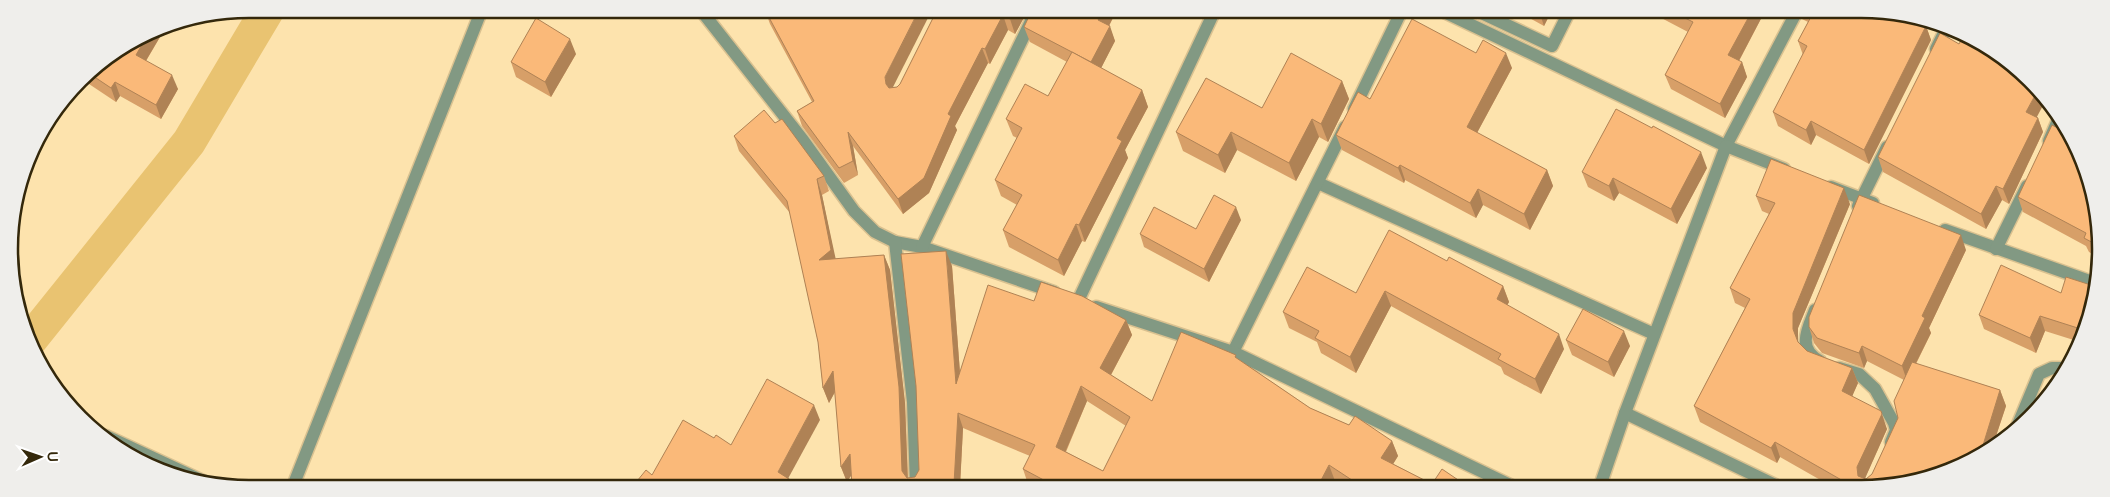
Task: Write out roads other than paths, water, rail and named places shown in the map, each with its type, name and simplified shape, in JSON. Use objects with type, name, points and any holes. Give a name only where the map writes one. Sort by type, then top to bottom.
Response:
[{"type":"street","points":[[295,480],[478,18]]},
{"type":"street","points":[[707,18],[803,140],[854,210],[875,232],[895,242],[922,246],[1078,301],[1233,352],[1500,480]]},
{"type":"street","points":[[922,246],[1032,18]]},
{"type":"street","points":[[1078,301],[1211,18]]},
{"type":"street","points":[[1233,352],[1398,18]]},
{"type":"street","points":[[1457,18],[1726,146],[1798,174]]},
{"type":"street","points":[[1492,18],[1552,46],[1566,18]]},
{"type":"street","points":[[1602,480],[1654,334],[1726,146],[1793,18]]},
{"type":"street","points":[[1928,65],[1944,33]]},
{"type":"street","points":[[2042,153],[2056,124]]},
{"type":"street","points":[[1854,216],[1892,136]]},
{"type":"street","points":[[1996,249],[2034,170]]},
{"type":"street","points":[[1816,181],[1888,209]]},
{"type":"street","points":[[1318,183],[1654,334]]},
{"type":"street","points":[[1933,225],[2091,281]]},
{"type":"street","points":[[895,242],[913,402],[916,480]]},
{"type":"street","points":[[1820,297],[1806,331],[1805,341],[1808,352],[1817,360],[1859,374],[1875,389],[1896,430],[1885,454]]},
{"type":"street","points":[[2022,414],[2040,374],[2052,368],[2060,368]]},
{"type":"street","points":[[1625,413],[1765,480]]},
{"type":"street","points":[[130,447],[168,465]]},
{"type":"waterway","points":[[34,335],[189,142],[263,18]]}]
